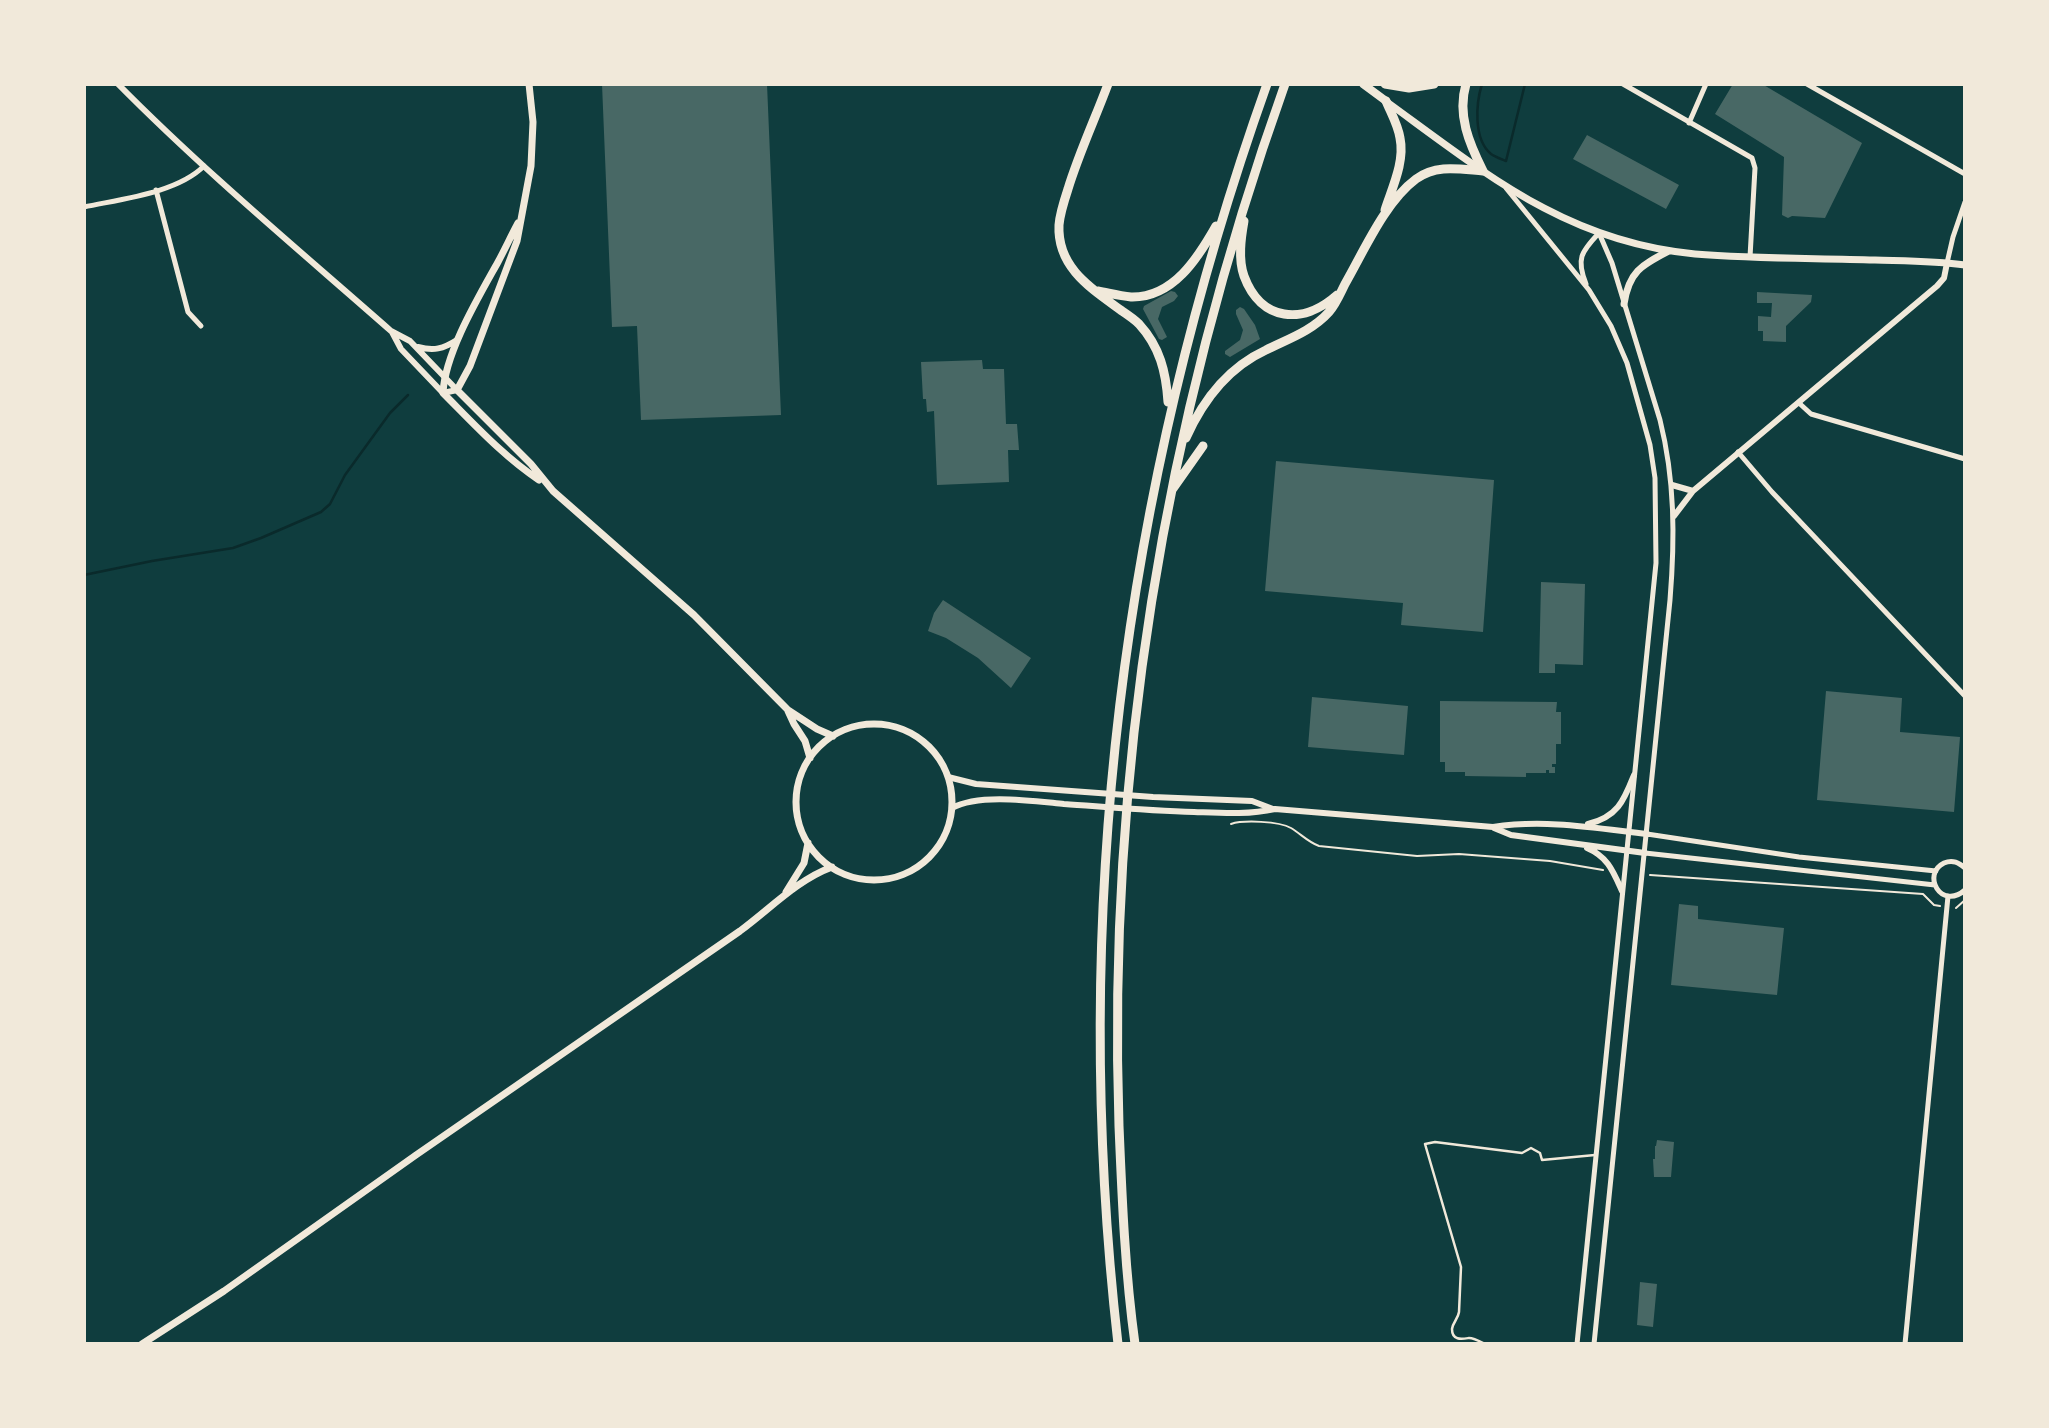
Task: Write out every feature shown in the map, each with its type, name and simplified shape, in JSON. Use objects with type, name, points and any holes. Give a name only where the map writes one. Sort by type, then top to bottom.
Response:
[{"type":"highway","points":[[1108,84],[1075,166],[1059,221],[1060,239],[1068,262],[1080,279],[1138,322],[1158,351],[1166,379],[1169,414]]},
{"type":"highway","points":[[1118,1344],[1104,1197],[1100,1066],[1105,862],[1116,730],[1143,544],[1169,414],[1202,286],[1267,84]]},
{"type":"highway","points":[[1135,1344],[1122,1194],[1117,1066],[1122,863],[1133,732],[1149,609],[1170,495],[1209,325],[1248,193],[1285,84]]},
{"type":"highway","points":[[1385,84],[1409,88],[1434,84]]},
{"type":"highway","points":[[1175,470],[1191,426],[1218,385],[1248,360],[1297,336],[1330,311],[1382,219],[1405,189],[1425,174],[1446,168],[1483,171],[1464,124],[1462,105],[1465,84]]},
{"type":"highway","points":[[1382,219],[1402,150],[1400,137],[1386,101]]},
{"type":"highway","points":[[1248,193],[1242,232],[1242,266],[1248,284],[1260,300],[1276,311],[1299,315],[1329,302],[1343,289]]},
{"type":"highway","points":[[1096,291],[1132,297],[1166,288],[1194,262],[1227,202]]},
{"type":"highway","points":[[1170,495],[1203,446]]},
{"type":"main road","points":[[529,84],[532,144],[526,197],[517,240],[470,366],[457,390],[531,464],[546,485]]},
{"type":"main road","points":[[1363,84],[1504,186],[1558,217],[1632,243],[1670,251],[1750,257],[1947,262],[1965,265]]},
{"type":"main road","points":[[521,218],[477,299],[444,378],[443,393],[494,444],[546,485],[694,615],[788,710],[832,736]]},
{"type":"main road","points":[[1624,304],[1629,280],[1635,273],[1648,262],[1670,251]]},
{"type":"main road","points":[[788,710],[793,724],[805,739],[810,758]]},
{"type":"main road","points":[[860,725],[895,726],[931,748],[944,766],[953,797],[948,827],[937,849],[907,872],[883,879],[855,877],[822,860],[808,843],[797,812],[796,798],[802,774],[810,758],[832,736],[860,725]]},
{"type":"main road","points":[[784,895],[804,863],[808,843]]},
{"type":"main road","points":[[142,1344],[235,1283],[729,939],[784,895],[813,875],[832,867]]},
{"type":"street","points":[[118,84],[204,166],[391,331],[416,346],[457,390]]},
{"type":"street","points":[[1623,84],[1752,158],[1755,168],[1750,257]]},
{"type":"street","points":[[1689,122],[1706,84]]},
{"type":"street","points":[[1807,84],[1819,87],[1880,127],[1965,174]]},
{"type":"street","points":[[84,207],[156,190],[184,180],[204,166]]},
{"type":"street","points":[[1504,186],[1589,290]]},
{"type":"street","points":[[156,190],[188,312],[201,326]]},
{"type":"street","points":[[1674,516],[1693,491],[1937,286],[1944,278],[1953,237],[1965,202]]},
{"type":"street","points":[[1577,1344],[1656,563],[1655,478],[1650,444],[1627,363],[1580,270],[1584,249],[1599,233],[1660,420],[1672,485],[1674,516],[1671,600],[1594,1344]]},
{"type":"street","points":[[391,331],[401,349],[443,393],[457,390]]},
{"type":"street","points":[[416,346],[435,350],[460,339]]},
{"type":"street","points":[[1799,403],[1811,414],[1965,459]]},
{"type":"street","points":[[1738,453],[1965,696]]},
{"type":"street","points":[[1672,485],[1693,491]]},
{"type":"street","points":[[1581,825],[1603,820],[1615,811],[1634,775]]},
{"type":"street","points":[[948,777],[976,784],[1252,801],[1275,809],[1493,827],[1516,823],[1581,825],[1799,858],[1936,871]]},
{"type":"street","points":[[952,808],[972,800],[988,800],[1209,813],[1251,814],[1275,809]]},
{"type":"street","points":[[1493,827],[1511,835],[1579,845],[1935,885]]},
{"type":"street","points":[[1579,845],[1600,854],[1610,864],[1622,891]]},
{"type":"street","points":[[1965,868],[1957,862],[1939,866],[1935,885],[1940,892],[1948,896],[1958,895],[1965,890]]},
{"type":"street","points":[[1905,1344],[1948,896]]},
{"type":"lane","points":[[1485,1344],[1470,1338],[1460,1340],[1453,1332],[1459,1312],[1461,1267],[1425,1144],[1444,1143],[1522,1153],[1531,1148],[1540,1153],[1542,1160],[1595,1155]]},
{"type":"path","points":[[1231,824],[1252,822],[1282,825],[1292,828],[1315,845],[1417,856],[1459,854],[1559,862],[1608,871]]},
{"type":"path","points":[[1648,875],[1923,894],[1934,905],[1940,906]]},
{"type":"path","points":[[1956,908],[1965,900]]},
{"type":"building","points":[[602,84],[767,84],[781,415],[641,420],[637,326],[612,327]]},
{"type":"building","points":[[1733,84],[1762,84],[1862,143],[1825,218],[1788,218],[1782,215],[1784,157],[1715,114]]},
{"type":"building","points":[[1587,135],[1679,185],[1666,209],[1573,159]]},
{"type":"building","points":[[1171,291],[1178,296],[1162,307],[1158,319],[1167,337],[1162,340],[1143,309]]},
{"type":"building","points":[[1757,292],[1812,295],[1811,302],[1786,326],[1786,342],[1763,341],[1763,331],[1758,331],[1758,316],[1771,317],[1772,303],[1757,303]]},
{"type":"building","points":[[1240,307],[1255,325],[1260,339],[1230,357],[1225,351],[1240,340],[1243,330],[1236,314]]},
{"type":"building","points":[[982,360],[983,369],[1004,369],[1006,424],[1017,424],[1019,450],[1008,450],[1009,482],[937,485],[934,411],[927,412],[926,399],[923,399],[921,362]]},
{"type":"building","points":[[1276,461],[1494,480],[1483,632],[1401,625],[1403,603],[1265,591]]},
{"type":"building","points":[[1541,582],[1585,584],[1583,665],[1555,664],[1555,673],[1539,673]]},
{"type":"building","points":[[943,600],[1031,658],[1011,688],[978,658],[946,638],[928,631],[934,613]]},
{"type":"building","points":[[1826,691],[1902,698],[1900,732],[1960,737],[1954,812],[1817,800]]},
{"type":"building","points":[[1312,697],[1408,706],[1404,755],[1308,747]]},
{"type":"building","points":[[1440,701],[1557,702],[1556,712],[1561,712],[1561,744],[1556,744],[1556,764],[1552,764],[1555,773],[1546,770],[1546,773],[1526,773],[1526,777],[1465,776],[1465,772],[1445,772],[1445,762],[1440,762]]},
{"type":"building","points":[[1679,904],[1698,906],[1698,919],[1784,928],[1777,995],[1671,985]]},
{"type":"building","points":[[1657,1140],[1674,1142],[1671,1177],[1654,1177],[1653,1159]]},
{"type":"building","points":[[1640,1282],[1657,1284],[1653,1327],[1637,1325]]},
{"type":"waterway","points":[[1482,84],[1477,111],[1481,139],[1491,154],[1506,161],[1525,84]]},
{"type":"waterway","points":[[84,575],[233,548],[321,512],[330,504],[345,475],[390,413],[408,395]]}]
